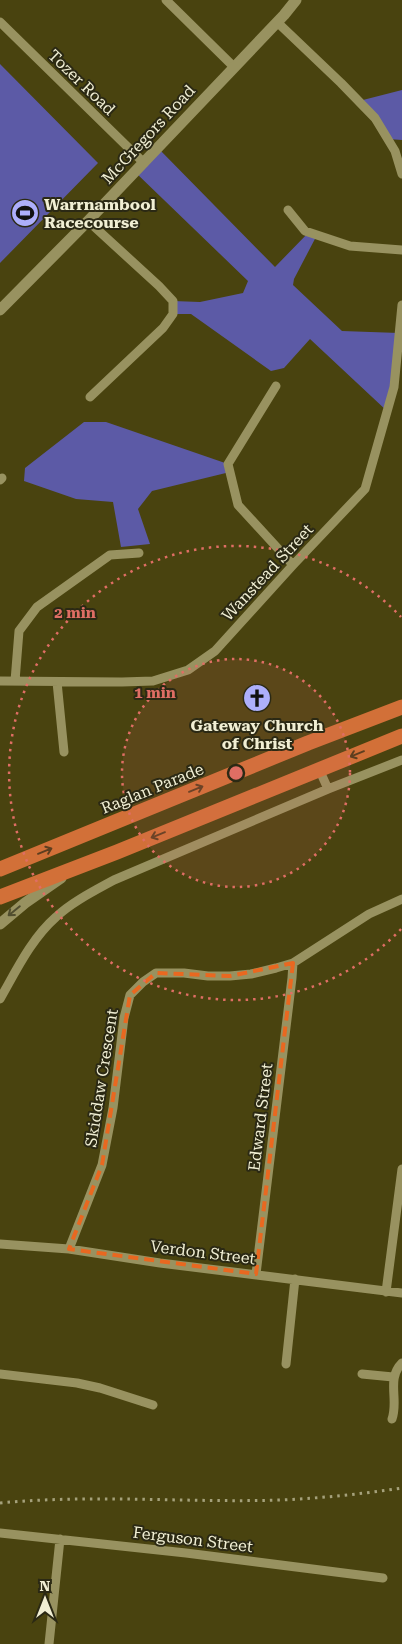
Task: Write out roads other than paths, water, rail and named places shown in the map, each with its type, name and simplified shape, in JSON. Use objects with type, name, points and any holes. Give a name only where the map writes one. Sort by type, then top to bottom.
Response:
[{"type":"highway","name":"Raglan Parade","points":[[0,869],[308,743],[402,707]]},
{"type":"highway","points":[[0,897],[117,852],[402,736]]},
{"type":"highway","points":[[308,743],[319,769]]},
{"type":"street","points":[[166,0],[234,67]]},
{"type":"street","name":"McGregors Road","points":[[0,310],[144,162],[296,0]]},
{"type":"street","name":"Tozer Road","points":[[0,22],[144,162]]},
{"type":"street","points":[[277,22],[375,118],[395,151],[402,174]]},
{"type":"street","points":[[288,210],[305,231],[350,246],[402,250]]},
{"type":"street","points":[[88,220],[172,301],[173,314],[163,328],[90,397]]},
{"type":"street","name":"Wanstead Street","points":[[0,681],[153,681],[188,670],[216,651],[293,565],[365,489],[394,387],[400,351],[402,305]]},
{"type":"street","points":[[276,386],[228,464],[238,505],[293,565]]},
{"type":"street","points":[[15,680],[19,631],[36,607],[110,555],[139,553]]},
{"type":"street","points":[[57,682],[64,752]]},
{"type":"street","points":[[0,999],[28,951],[56,917],[84,897],[114,880],[328,789],[402,760]]},
{"type":"street","points":[[319,769],[328,789]]},
{"type":"street","points":[[0,924],[25,902],[61,878],[117,852]]},
{"type":"street","name":"Skiddaw Crescent","points":[[70,1249],[102,1164],[113,1108],[124,1018],[130,995],[143,982],[156,973],[230,976],[251,974],[293,963],[363,918],[402,899]]},
{"type":"street","name":"Edward Street","points":[[256,1274],[293,963]]},
{"type":"street","points":[[386,1292],[402,1169]]},
{"type":"street","name":"Verdon Street","points":[[0,1244],[70,1249],[160,1263],[402,1293]]},
{"type":"street","points":[[286,1364],[295,1279]]},
{"type":"street","points":[[392,1419],[395,1410],[393,1377],[402,1363]]},
{"type":"street","points":[[0,1374],[77,1383],[100,1388],[152,1405]]},
{"type":"street","points":[[362,1374],[393,1377]]},
{"type":"street","name":"Ferguson Street","points":[[0,1533],[186,1553],[383,1578]]},
{"type":"street","points":[[49,1644],[60,1539]]},
{"type":"railway","points":[[0,1503],[70,1499],[281,1500],[342,1496],[402,1488]]},
{"type":"place","name":"Warrnambool Racecourse","points":[[25,213]]},
{"type":"place","name":"Gateway Church of Christ","points":[[257,698]]}]
